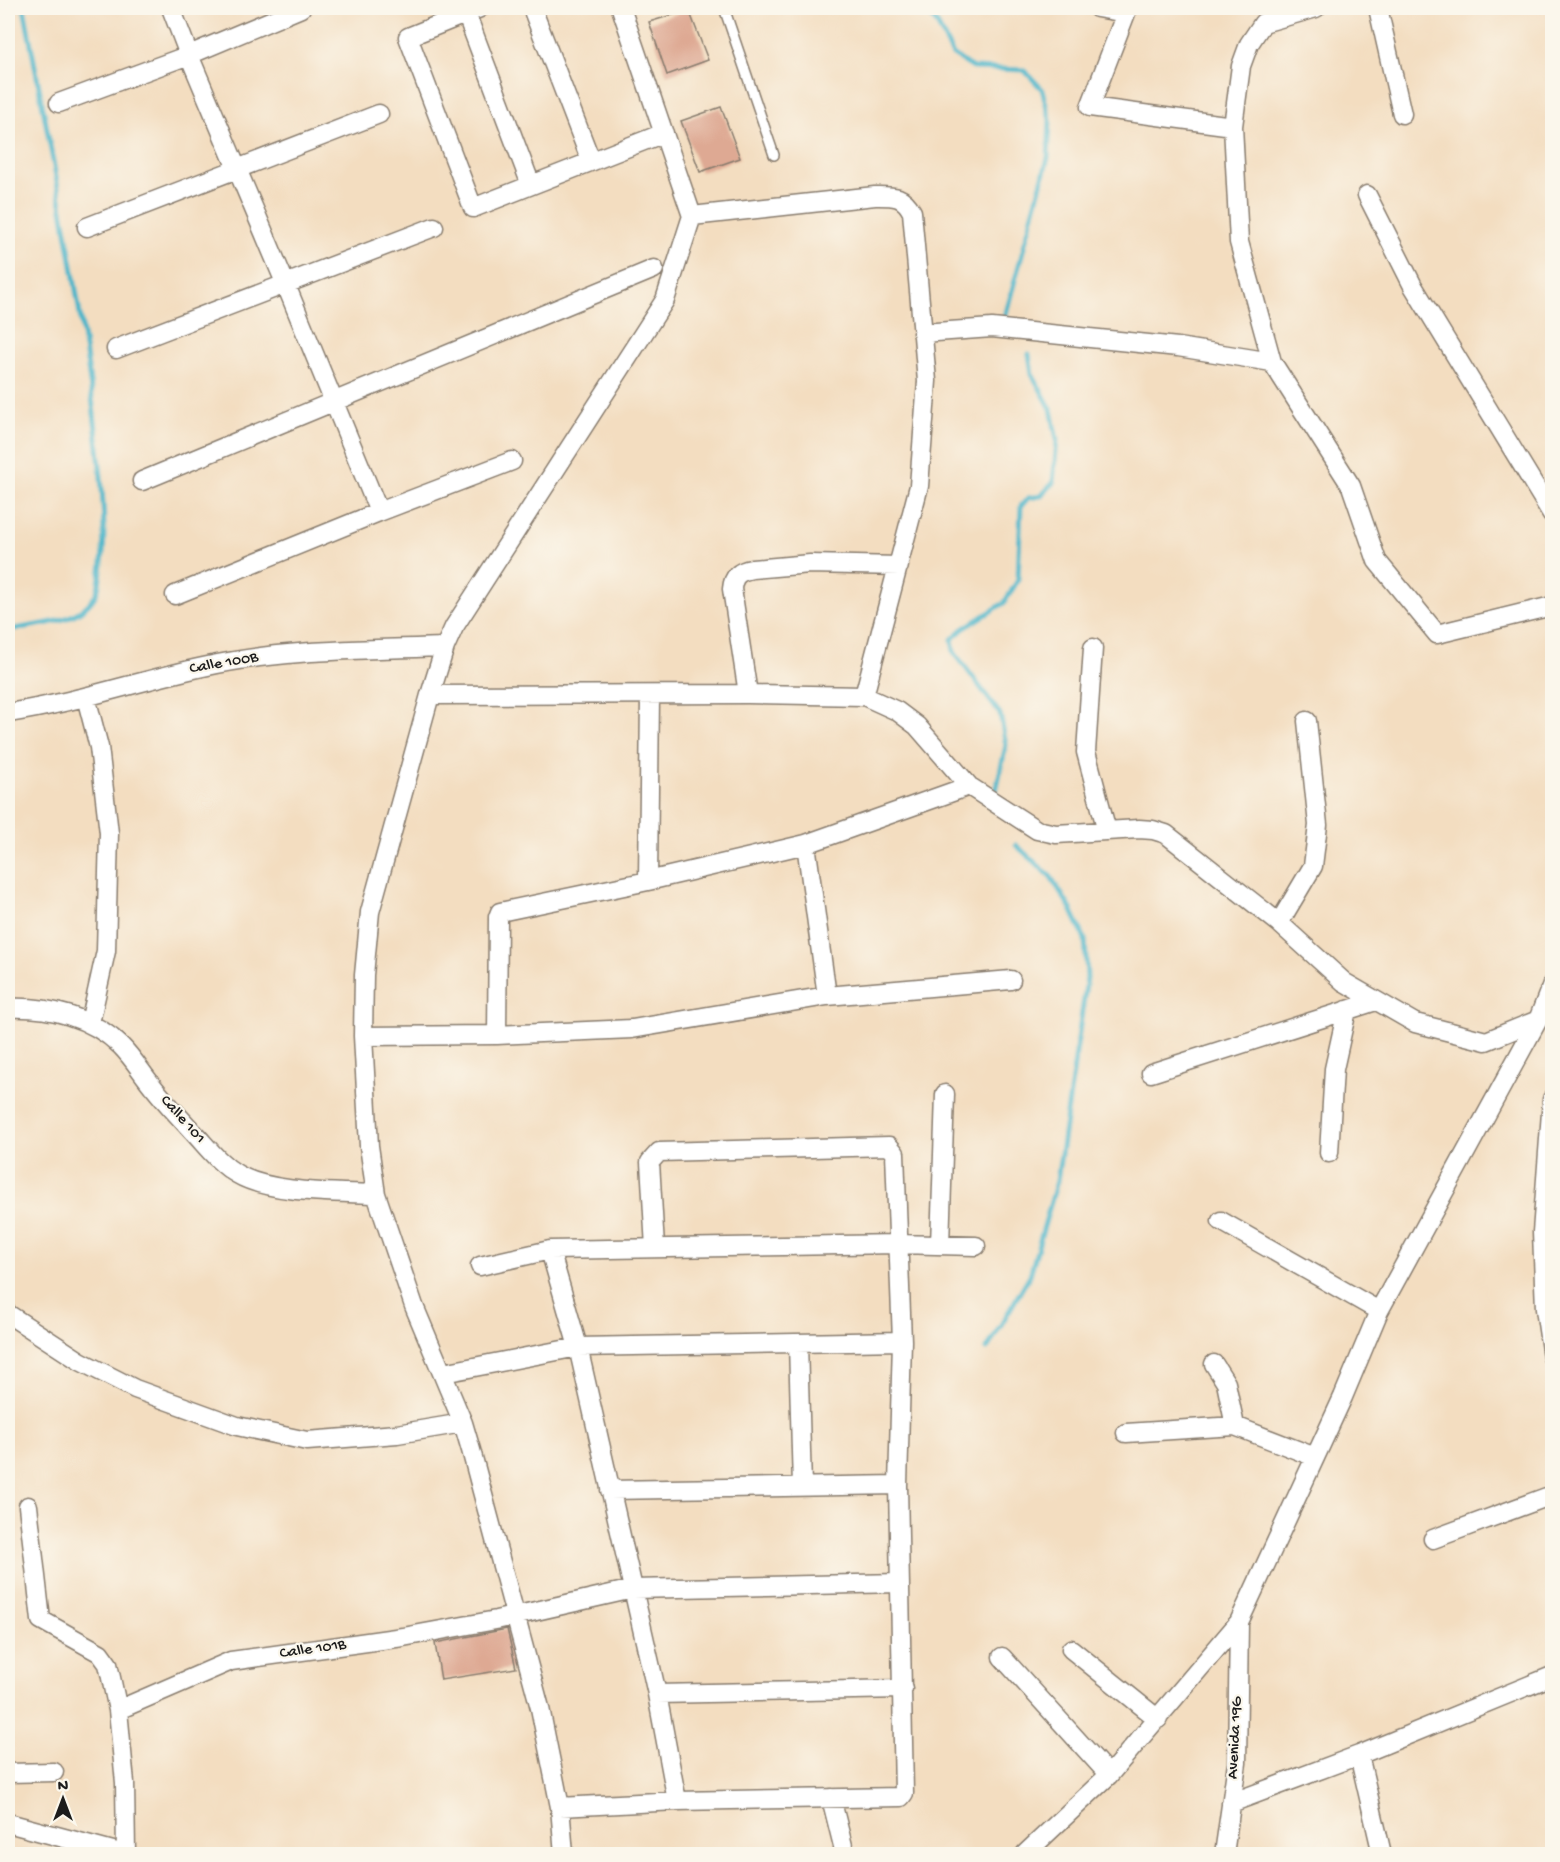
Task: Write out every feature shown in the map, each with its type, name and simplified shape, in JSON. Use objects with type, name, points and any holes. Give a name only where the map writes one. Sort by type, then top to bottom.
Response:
[{"type":"street","points":[[171,8],[379,512]]},
{"type":"street","points":[[59,103],[189,55],[301,8]]},
{"type":"street","points":[[532,8],[591,161]]},
{"type":"street","points":[[564,1854],[560,1807],[540,1708],[463,1423],[414,1306],[376,1194],[369,1146],[363,1036],[364,975],[370,912],[445,647],[454,627],[665,300],[692,216],[621,8]]},
{"type":"street","points":[[1097,8],[1126,13],[1089,107],[1233,126]]},
{"type":"street","points":[[1316,8],[1263,23],[1249,44],[1240,66],[1233,126],[1239,242],[1272,362],[1351,486],[1377,561],[1437,633],[1552,606]]},
{"type":"street","points":[[1378,8],[1402,114]]},
{"type":"street","points":[[531,185],[473,10],[408,37],[473,208],[531,185],[664,132]]},
{"type":"street","points":[[87,228],[379,114]]},
{"type":"street","points":[[1367,195],[1413,286],[1552,514]]},
{"type":"street","points":[[692,216],[876,196],[897,197],[906,202],[912,212],[927,381],[919,486],[864,696]]},
{"type":"street","points":[[116,349],[434,228]]},
{"type":"street","points":[[142,481],[654,269]]},
{"type":"street","points":[[922,333],[992,328],[1178,347],[1272,362]]},
{"type":"street","points":[[176,595],[379,512],[512,461]]},
{"type":"street","points":[[748,694],[732,589],[736,575],[752,569],[810,564],[899,566]]},
{"type":"street","name":"Calle 100B","points":[[8,713],[86,697],[204,666],[251,658],[445,647]]},
{"type":"street","points":[[1094,648],[1086,752],[1107,831]]},
{"type":"street","points":[[430,695],[864,696],[897,711],[917,726],[969,786],[1037,830],[1056,834],[1139,829],[1166,834],[1280,923],[1344,982],[1415,1023],[1486,1041],[1538,1020]]},
{"type":"street","points":[[648,881],[650,696]]},
{"type":"street","points":[[86,697],[99,747],[109,833],[106,951],[90,1023]]},
{"type":"street","points":[[1280,923],[1313,866],[1318,825],[1307,721]]},
{"type":"street","points":[[497,1035],[498,917],[501,912],[806,844],[969,786]]},
{"type":"street","points":[[806,844],[827,996]]},
{"type":"street","points":[[363,1036],[497,1035],[632,1029],[827,996],[1011,980]]},
{"type":"street","points":[[1025,1854],[1109,1775],[1239,1622],[1379,1311],[1538,1020],[1552,984]]},
{"type":"street","points":[[1151,1072],[1376,1000]]},
{"type":"street","name":"Calle 101","points":[[8,1008],[42,1010],[90,1023],[107,1034],[122,1047],[154,1089],[222,1164],[239,1176],[261,1184],[287,1188],[376,1194]]},
{"type":"street","points":[[1329,1153],[1334,1069],[1347,1010]]},
{"type":"street","points":[[940,1245],[945,1094]]},
{"type":"street","points":[[1552,1100],[1542,1232],[1552,1357]]},
{"type":"street","points":[[560,1807],[677,1801],[901,1797],[903,1795],[898,1485],[902,1341],[894,1153],[889,1146],[659,1152],[650,1162],[656,1248]]},
{"type":"street","points":[[1221,1221],[1379,1311]]},
{"type":"street","points":[[480,1266],[550,1250],[897,1244],[976,1246]]},
{"type":"street","points":[[550,1250],[578,1347],[657,1694],[677,1801]]},
{"type":"street","points":[[8,1314],[80,1361],[135,1389],[237,1426],[307,1441],[397,1434],[463,1423]]},
{"type":"street","points":[[443,1373],[578,1347],[902,1341]]},
{"type":"street","points":[[798,1343],[802,1487]]},
{"type":"street","points":[[1214,1364],[1226,1383],[1235,1426]]},
{"type":"street","points":[[1126,1433],[1235,1426],[1315,1457]]},
{"type":"street","points":[[610,1490],[898,1485]]},
{"type":"street","points":[[1433,1539],[1552,1495]]},
{"type":"street","points":[[8,1823],[125,1854],[125,1783],[118,1710],[108,1664],[105,1658],[43,1623],[39,1617],[28,1506]]},
{"type":"street","name":"Calle 101B","points":[[118,1710],[231,1661],[403,1637],[633,1589],[900,1583]]},
{"type":"street","name":"Avenida 19G","points":[[1224,1854],[1237,1763],[1239,1622]]},
{"type":"street","points":[[1071,1649],[1158,1719]]},
{"type":"street","points":[[1002,1657],[1109,1775]]},
{"type":"street","points":[[1232,1803],[1359,1755],[1552,1676]]},
{"type":"street","points":[[657,1694],[903,1689]]},
{"type":"street","points":[[1359,1755],[1382,1854]]},
{"type":"street","points":[[8,1773],[54,1772]]},
{"type":"street","points":[[831,1798],[845,1854]]},
{"type":"street","points":[[1227,1835],[1234,1854]]},
{"type":"lane","points":[[724,8],[774,155]]},
{"type":"building","points":[[689,10],[708,60],[667,75],[649,22]]},
{"type":"building","points":[[721,107],[740,158],[700,172],[681,121]]},
{"type":"building","points":[[507,1629],[516,1668],[441,1680],[435,1643]]},
{"type":"waterway","points":[[8,630],[57,621],[69,617],[89,604],[98,588],[104,539],[101,477],[87,359],[68,241],[24,8]]},
{"type":"waterway","points":[[923,8],[936,22],[953,55],[973,68],[1024,70],[1042,89],[1050,120],[1048,158],[1005,317]]},
{"type":"waterway","points":[[996,791],[1006,745],[1000,714],[954,652],[952,639],[963,629],[1004,603],[1018,580],[1021,506],[1028,498],[1041,496],[1053,483],[1057,440],[1051,409],[1032,374],[1029,354]]},
{"type":"waterway","points":[[987,1349],[1030,1275],[1057,1181],[1087,978],[1085,939],[1071,909],[1051,877],[1016,845]]}]
